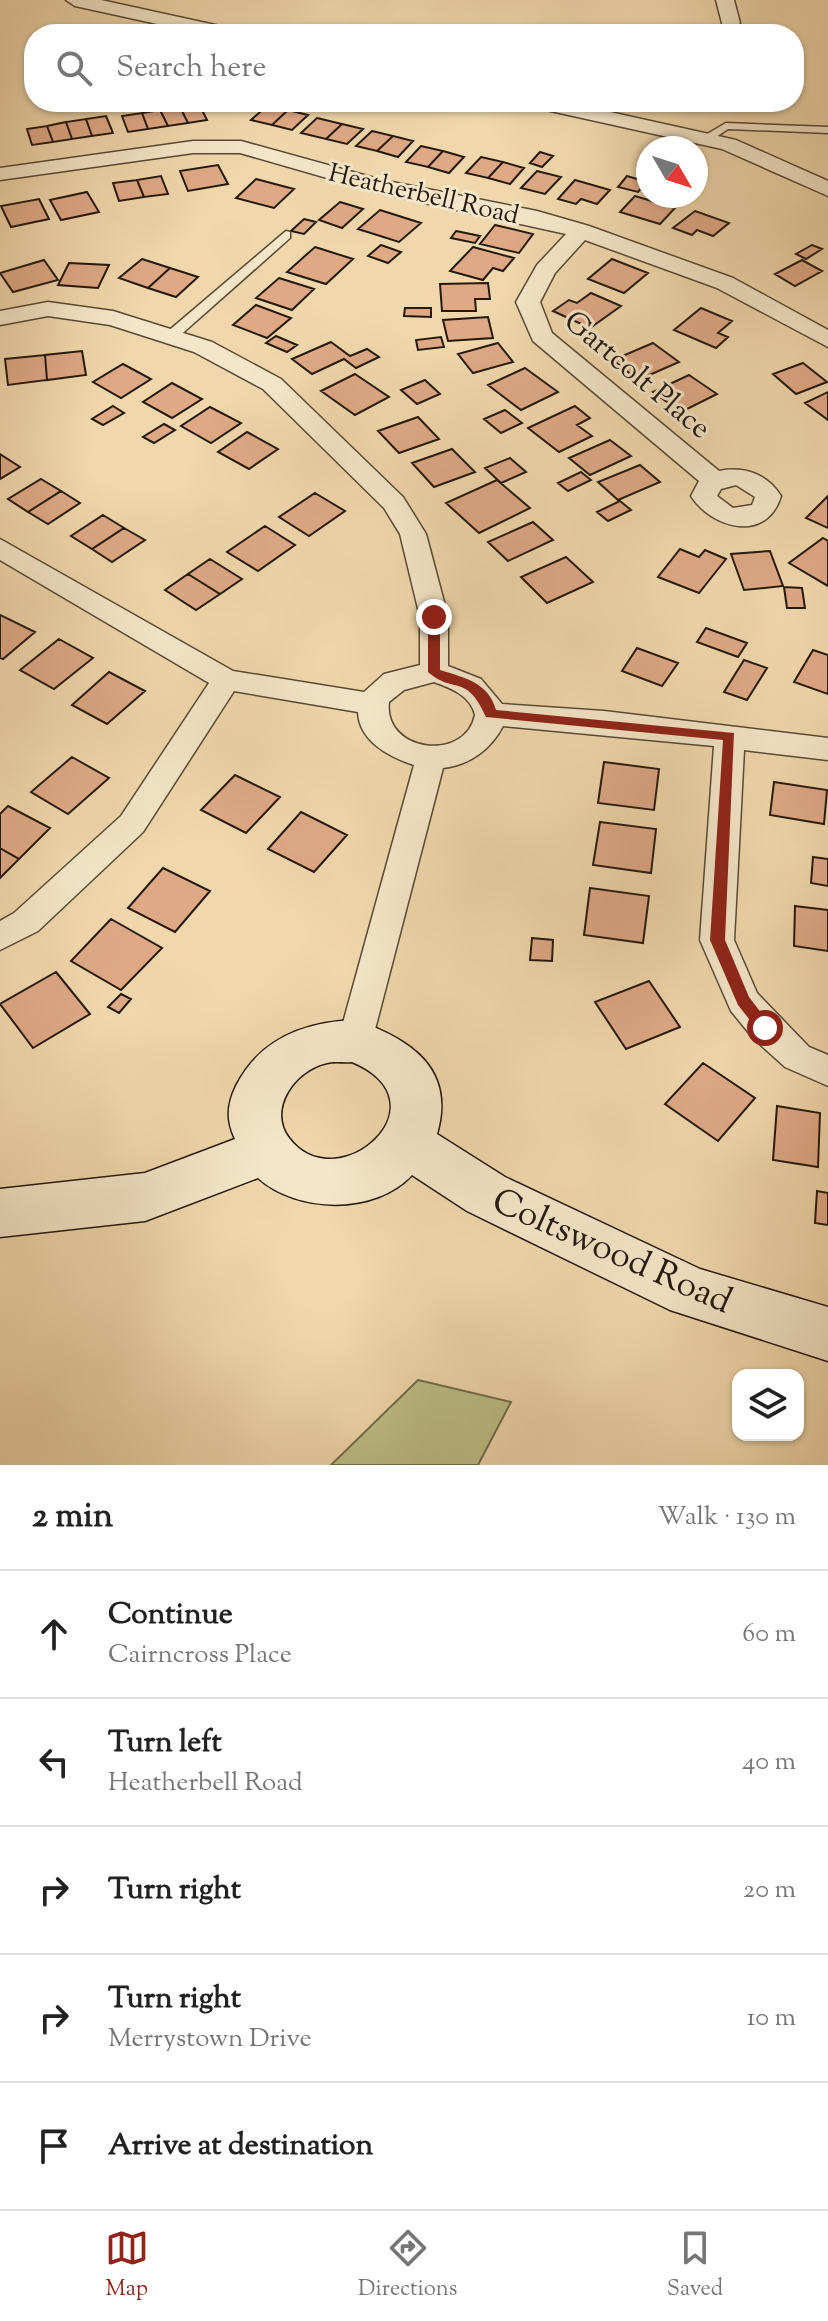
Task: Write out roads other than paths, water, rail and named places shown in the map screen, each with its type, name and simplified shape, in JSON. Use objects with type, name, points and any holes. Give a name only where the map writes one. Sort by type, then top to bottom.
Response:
[{"type":"main road","points":[[355,1041],[390,1057],[413,1086],[419,1114],[408,1144],[373,1174],[328,1182],[289,1172],[267,1151],[254,1117],[263,1084],[288,1058],[320,1043],[355,1041]]},
{"type":"main road","name":"Coltswood Road","points":[[408,1144],[486,1194],[690,1292],[828,1334]]},
{"type":"main road","points":[[0,1213],[145,1197],[267,1151]]},
{"type":"street","points":[[75,0],[184,24]]},
{"type":"street","points":[[725,0],[730,23]]},
{"type":"street","points":[[583,112],[692,136]]},
{"type":"street","points":[[708,139],[729,144],[828,189]]},
{"type":"street","name":"Heatherbell Road","points":[[0,174],[193,147],[230,146],[379,186],[581,231],[679,263],[725,283],[828,340]]},
{"type":"street","name":"Gartcolt Place","points":[[581,231],[533,287],[528,302],[541,336],[715,481]]},
{"type":"street","points":[[0,318],[48,309],[78,310],[171,336],[236,362],[272,384],[394,503],[413,534],[426,575],[434,617],[434,672]]},
{"type":"street","points":[[4,555],[226,680],[374,704]]},
{"type":"street","points":[[434,672],[472,685],[486,699],[490,714],[487,729],[477,742],[456,754],[431,757],[411,755],[387,744],[376,730],[372,717],[374,704],[381,691],[395,681],[434,672]]},
{"type":"street","points":[[0,937],[26,922],[132,824],[226,680]]},
{"type":"street","points":[[490,714],[730,736],[828,749]]},
{"type":"street","points":[[730,736],[717,940],[743,1001],[765,1028],[797,1057],[828,1071]]},
{"type":"street","points":[[355,1041],[431,757]]},
{"type":"lane","points":[[708,138],[726,126],[828,130]]},
{"type":"lane","points":[[171,336],[286,235]]}]
